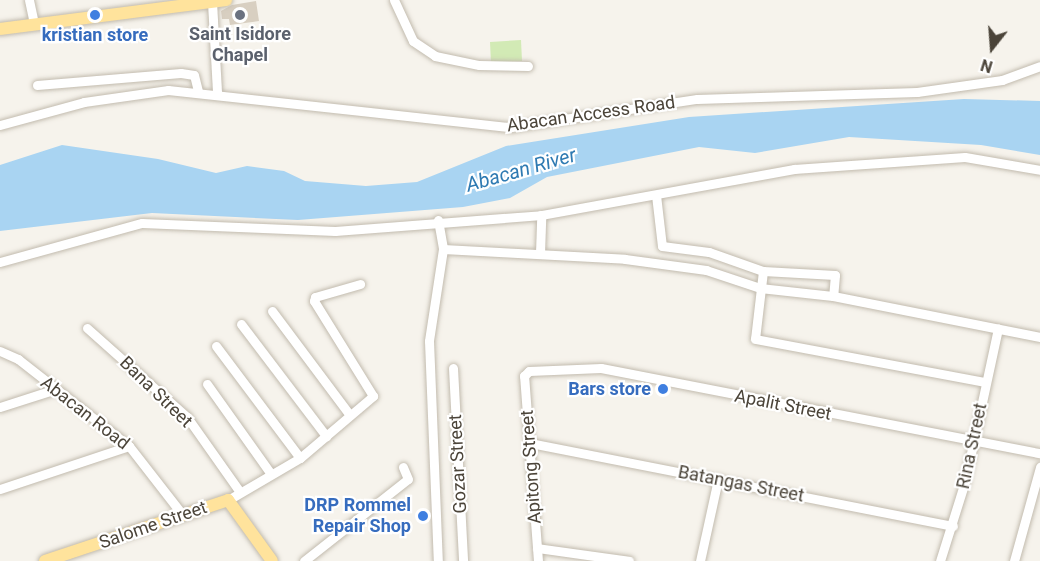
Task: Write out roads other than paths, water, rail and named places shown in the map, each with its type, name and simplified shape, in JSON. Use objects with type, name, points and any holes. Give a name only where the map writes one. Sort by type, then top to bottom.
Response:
[{"type":"main road","points":[[0,29],[143,5],[226,0]]},
{"type":"main road","points":[[228,500],[272,561]]},
{"type":"main road","name":"Salome Street","points":[[45,561],[228,500]]},
{"type":"street","points":[[28,0],[34,24]]},
{"type":"street","points":[[394,0],[413,41],[435,56],[479,65],[528,66]]},
{"type":"street","points":[[212,2],[217,92]]},
{"type":"street","name":"Abacan Access Road","points":[[0,125],[121,95],[198,91],[396,117],[511,127],[697,99],[917,92],[1002,80],[1040,66]]},
{"type":"street","points":[[37,85],[181,73],[194,75],[198,91]]},
{"type":"street","points":[[0,262],[142,223],[322,231],[438,220],[541,214],[837,165],[965,157],[1040,170]]},
{"type":"street","points":[[656,195],[662,246],[709,252],[763,271],[835,275],[833,296]]},
{"type":"street","points":[[540,253],[541,214]]},
{"type":"street","points":[[438,220],[443,249],[429,341],[438,561]]},
{"type":"street","points":[[443,249],[540,253],[706,270],[760,288],[833,296],[1040,337]]},
{"type":"street","points":[[763,271],[755,339],[985,382]]},
{"type":"street","points":[[228,500],[300,458],[374,395],[314,298],[360,284]]},
{"type":"street","points":[[272,310],[350,414]]},
{"type":"street","points":[[241,324],[326,436]]},
{"type":"street","name":"Bana Street","points":[[87,328],[187,417],[240,492]]},
{"type":"street","name":"Rina Street","points":[[940,561],[953,526],[998,329]]},
{"type":"street","points":[[216,346],[300,458]]},
{"type":"street","name":"Abacan Road","points":[[0,351],[18,358],[52,390],[129,446],[182,514]]},
{"type":"street","name":"Gozar Street","points":[[453,368],[463,561]]},
{"type":"street","name":"Apalit Street","points":[[526,372],[601,368],[1040,453]]},
{"type":"street","name":"Apitong Street","points":[[526,372],[538,561]]},
{"type":"street","points":[[207,384],[271,474]]},
{"type":"street","points":[[0,407],[52,390]]},
{"type":"street","name":"Batangas Street","points":[[530,442],[953,526]]},
{"type":"street","points":[[0,489],[129,446]]},
{"type":"street","points":[[304,561],[408,479],[403,467]]},
{"type":"street","points":[[1014,561],[1040,467]]},
{"type":"street","points":[[700,561],[718,479]]},
{"type":"street","points":[[537,548],[629,561]]},
{"type":"water","name":"Abacan River","points":[[964,99],[1040,101],[1040,155],[981,145],[849,137],[755,153],[699,147],[547,177],[510,198],[463,207],[298,220],[152,213],[0,231],[0,165],[62,145],[158,159],[216,173],[247,166],[284,171],[305,181],[366,186],[417,182],[506,146],[689,117]]},
{"type":"place","name":"kristian store","points":[[95,15]]},
{"type":"place","name":"Saint Isidore Chapel","points":[[240,15]]},
{"type":"place","name":"Bars store","points":[[663,389]]},
{"type":"place","name":"DRP Rommel Repair Shop","points":[[423,516]]}]
